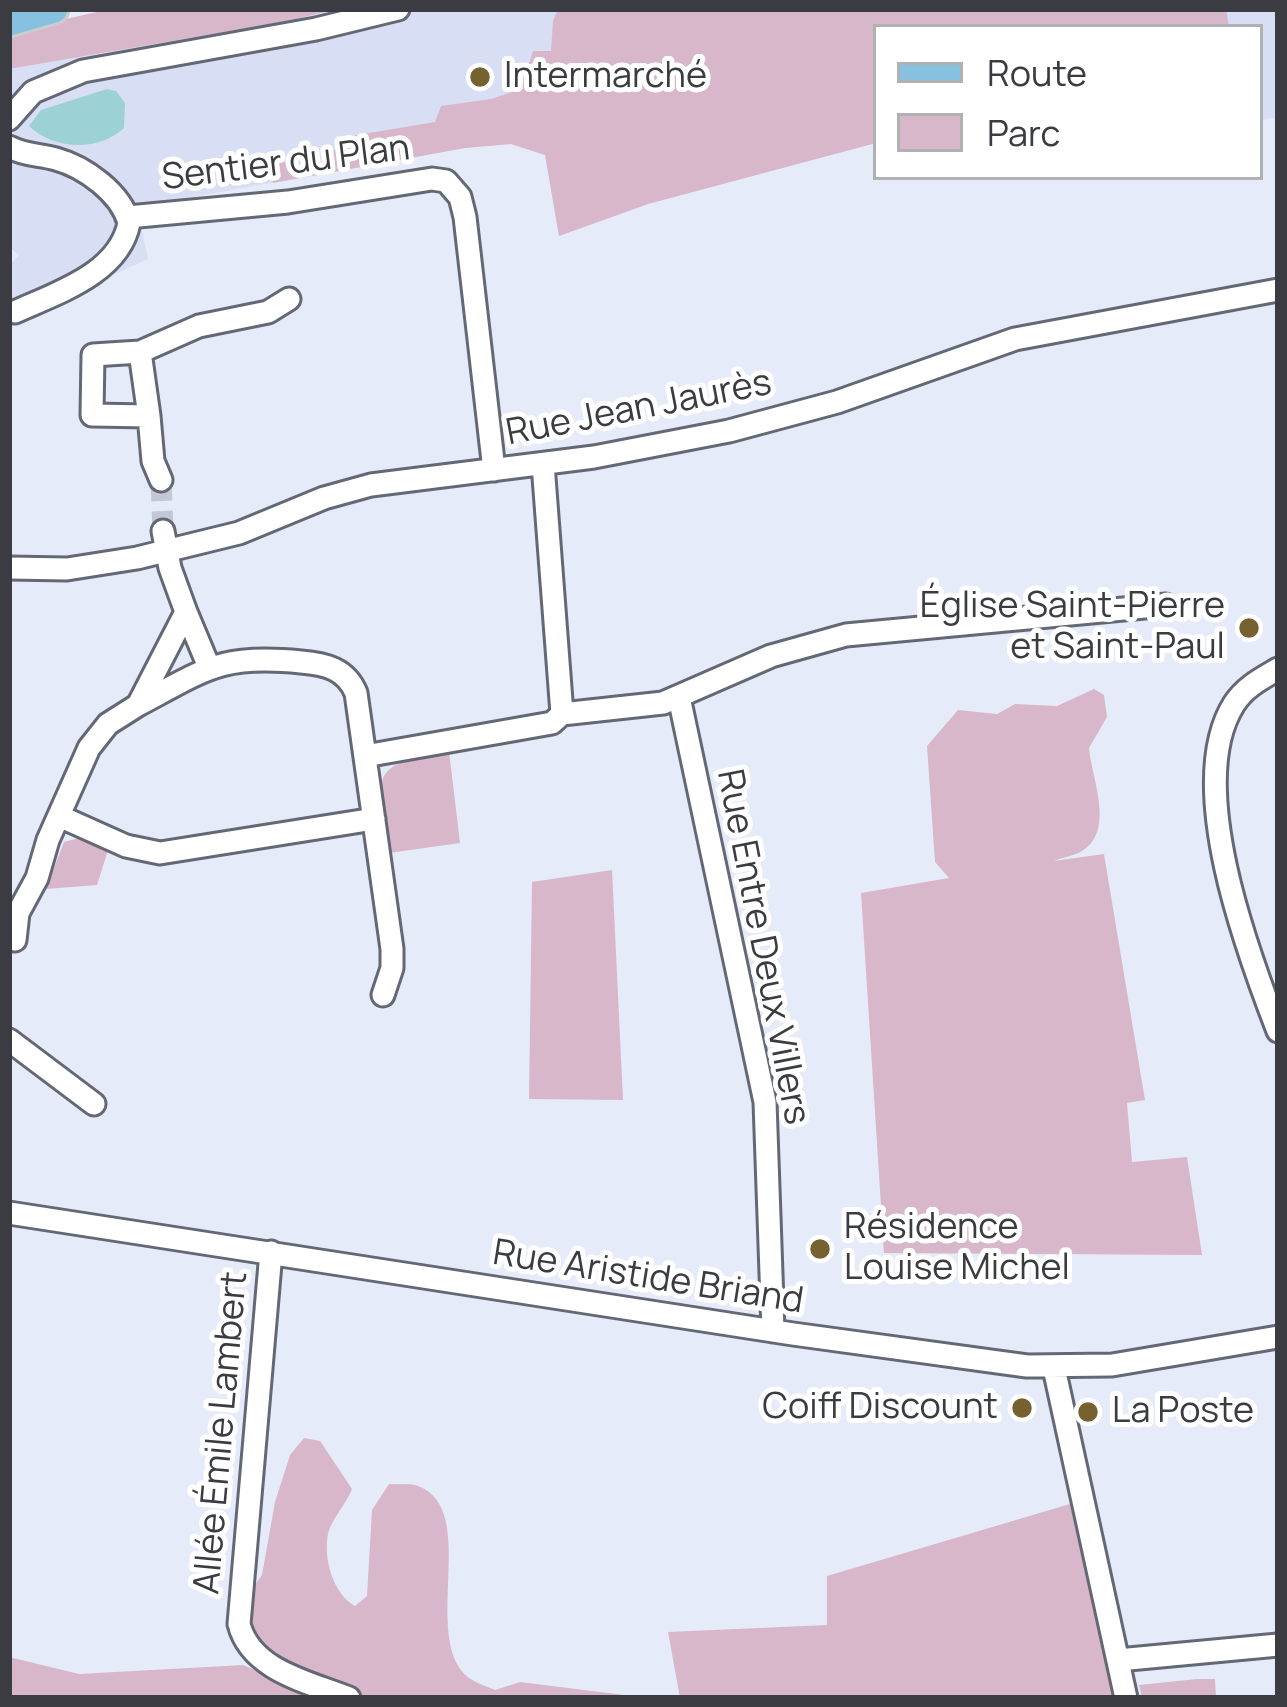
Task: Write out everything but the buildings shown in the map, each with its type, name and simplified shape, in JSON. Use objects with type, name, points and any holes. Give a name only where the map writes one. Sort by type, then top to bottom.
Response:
[{"type":"main road","points":[[9,22],[54,9]]},
{"type":"street","points":[[9,119],[33,92],[83,71],[316,29],[398,9]]},
{"type":"street","points":[[9,147],[28,157],[56,159],[78,169],[110,192],[128,217],[125,238],[98,269],[15,312]]},
{"type":"street","name":"Sentier du Plan","points":[[128,217],[288,202],[432,179],[452,185],[465,217],[494,470]]},
{"type":"street","name":"Rue Jean Jaurès","points":[[9,568],[80,568],[164,542],[239,533],[324,498],[371,485],[543,464],[714,434],[810,410],[1015,339],[1278,290]]},
{"type":"street","points":[[149,416],[92,415],[93,355],[140,352],[211,322],[268,312],[289,299]]},
{"type":"street","points":[[140,352],[153,461],[161,480]]},
{"type":"street","points":[[543,464],[562,714]]},
{"type":"street","points":[[164,542],[209,667]]},
{"type":"street","points":[[365,756],[552,723],[562,714],[649,706],[771,656],[846,635],[1166,604]]},
{"type":"street","points":[[138,705],[186,612]]},
{"type":"street","points":[[15,940],[18,913],[37,878],[58,816],[94,738],[107,724],[209,667],[236,658],[322,664],[350,680],[356,693],[392,949],[392,968],[382,995]]},
{"type":"street","points":[[1278,669],[1236,700],[1224,725],[1216,774],[1235,904],[1278,1031]]},
{"type":"street","name":"Rue Entre Deux Villers","points":[[679,697],[765,1102],[772,1331]]},
{"type":"street","points":[[58,816],[126,846],[160,853],[374,819]]},
{"type":"street","points":[[9,1040],[94,1104]]},
{"type":"street","name":"Rue Aristide Briand","points":[[9,1213],[772,1331],[1054,1368],[1138,1362],[1278,1337]]},
{"type":"street","name":"Allée Émile Lambert","points":[[271,1252],[239,1624],[247,1646],[263,1661],[349,1698]]},
{"type":"street","points":[[1054,1368],[1126,1698]]},
{"type":"street","points":[[1118,1660],[1278,1646]]},
{"type":"shaded area","points":[[341,9],[1278,9],[1278,117],[1263,120],[1263,24],[873,24],[873,144],[648,204],[559,236],[545,155],[511,144],[465,148],[137,207],[148,259],[9,322],[9,266],[19,255],[9,247],[9,69]]},
{"type":"shaded area","points":[[107,89],[116,91],[125,103],[124,128],[113,136],[89,144],[63,144],[29,126],[41,110]]},
{"type":"green space","points":[[110,9],[337,9],[9,69],[9,32]]},
{"type":"green space","points":[[558,9],[1226,9],[1228,24],[873,24],[873,144],[648,204],[559,236],[545,155],[511,144],[273,183],[271,175],[279,173],[279,163],[306,173],[345,137],[435,122],[441,106],[521,89],[533,51],[551,51]]},
{"type":"green space","points":[[1094,689],[1104,695],[1107,717],[1089,748],[1099,802],[1098,830],[1082,851],[1054,861],[1104,854],[1145,1100],[1127,1103],[1132,1162],[1187,1157],[1202,1255],[884,1253],[861,893],[949,878],[935,862],[927,746],[958,710],[997,714],[1015,704],[1057,706]]},
{"type":"green space","points":[[449,751],[460,843],[389,853],[383,778],[402,762]]},
{"type":"green space","points":[[79,838],[108,850],[97,885],[46,889],[64,842]]},
{"type":"green space","points":[[612,870],[623,1100],[529,1099],[532,882]]},
{"type":"green space","points":[[304,1438],[320,1441],[352,1489],[332,1523],[327,1543],[331,1574],[347,1600],[355,1606],[367,1596],[372,1510],[389,1484],[418,1486],[436,1499],[446,1520],[449,1635],[455,1660],[469,1678],[495,1690],[520,1682],[648,1698],[349,1698],[247,1646],[252,1589],[262,1575],[275,1502],[290,1455]]},
{"type":"green space","points":[[1070,1504],[1114,1698],[680,1698],[668,1632],[827,1625],[827,1576]]},
{"type":"green space","points":[[9,1657],[79,1674],[243,1665],[324,1698],[9,1698]]},
{"type":"green space","points":[[1215,1679],[1216,1698],[1142,1698],[1139,1685]]},
{"type":"tunnel","points":[[161,480],[163,531]]},
{"type":"place","name":"Intermarché","points":[[480,77]]},
{"type":"place","name":"Église Saint-Pierre et Saint-Paul","points":[[1249,628]]},
{"type":"place","name":"Résidence Louise Michel","points":[[820,1249]]},
{"type":"place","name":"Coiff Discount","points":[[1022,1408]]},
{"type":"place","name":"La Poste","points":[[1088,1412]]}]
